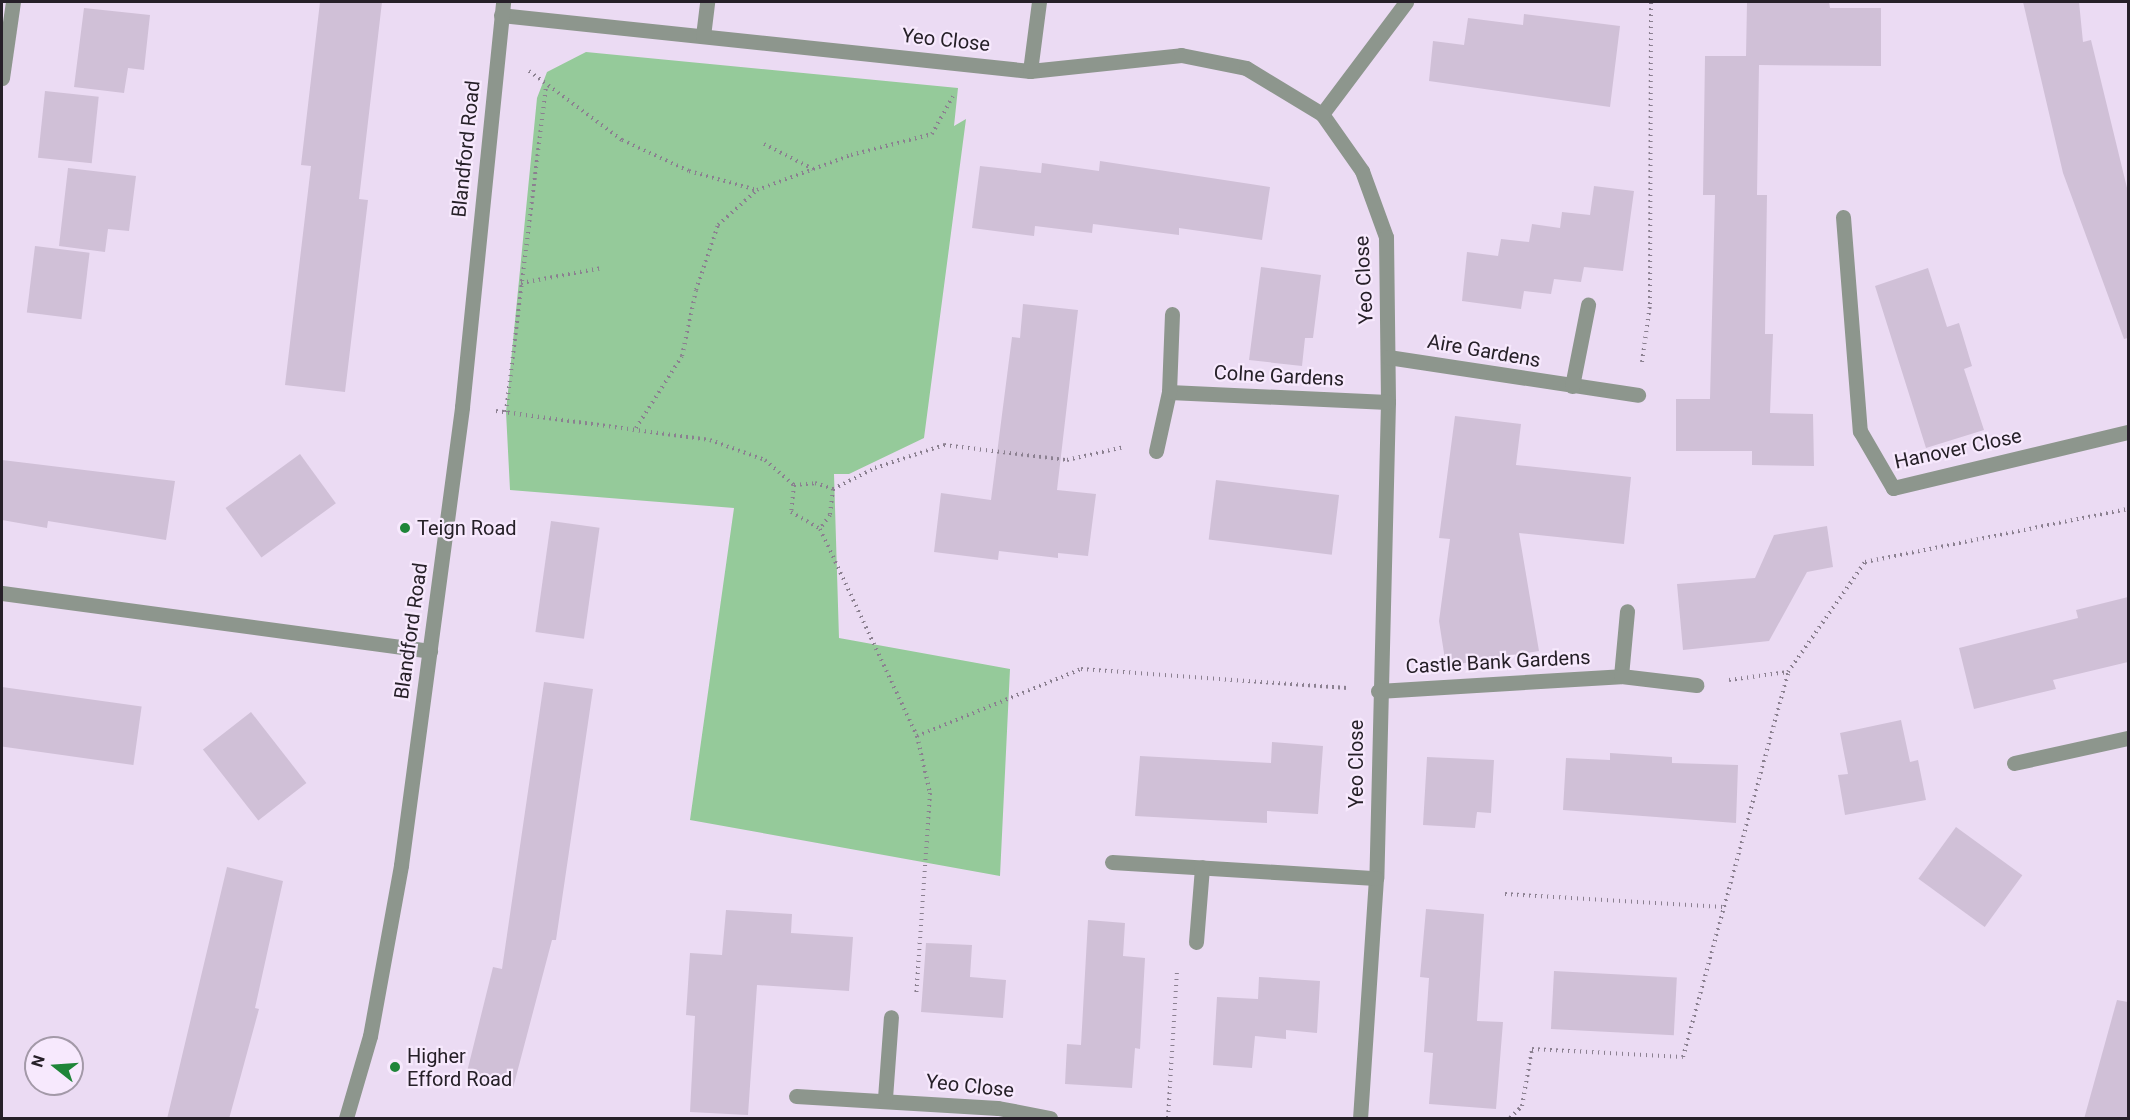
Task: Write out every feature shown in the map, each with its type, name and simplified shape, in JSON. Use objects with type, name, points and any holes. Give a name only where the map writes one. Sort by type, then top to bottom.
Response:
[{"type":"street","points":[[2,78],[13,2]]},
{"type":"street","points":[[703,36],[707,2]]},
{"type":"street","points":[[1030,71],[1039,2]]},
{"type":"street","points":[[1322,114],[1406,2]]},
{"type":"street","name":"Yeo Close","points":[[502,8],[703,36],[1030,71],[1181,54],[1246,68],[1322,114],[1362,171],[1386,237],[1388,402],[1378,691],[1376,878],[1360,1119]]},
{"type":"street","name":"Blandford Road","points":[[346,1119],[370,1036],[399,877],[462,407],[502,8]]},
{"type":"street","name":"Hanover Close","points":[[1843,217],[1860,430],[1893,488],[2128,432]]},
{"type":"street","points":[[1572,386],[1588,304]]},
{"type":"street","points":[[1156,451],[1169,392],[1172,314]]},
{"type":"street","name":"Aire Gardens","points":[[1388,357],[1638,395]]},
{"type":"street","name":"Colne Gardens","points":[[1169,392],[1388,402]]},
{"type":"street","points":[[2,593],[430,651]]},
{"type":"street","points":[[1621,676],[1627,611]]},
{"type":"street","name":"Castle Bank Gardens","points":[[1378,691],[1621,676],[1695,685]]},
{"type":"street","points":[[2014,763],[2128,738]]},
{"type":"street","points":[[1112,862],[1376,878]]},
{"type":"street","points":[[1196,942],[1202,867]]},
{"type":"street","points":[[885,1098],[891,1017]]},
{"type":"street","name":"Yeo Close","points":[[796,1096],[885,1098],[998,1108],[1050,1119]]},
{"type":"path","points":[[1638,395],[1650,304],[1651,2]]},
{"type":"path","points":[[498,46],[546,85],[622,140],[689,171],[757,190]]},
{"type":"path","points":[[636,428],[682,356],[696,290],[718,225],[757,190],[814,169],[932,134],[972,63]]},
{"type":"path","points":[[506,412],[546,85]]},
{"type":"path","points":[[764,144],[814,169]]},
{"type":"path","points":[[521,283],[602,268]]},
{"type":"path","points":[[462,407],[636,428],[710,440],[765,460],[794,485],[814,483],[833,489],[875,468],[944,445],[1066,460],[1119,446],[1156,451]]},
{"type":"path","points":[[794,485],[791,512],[820,529],[917,736],[930,793],[915,1015],[891,1017]]},
{"type":"path","points":[[820,529],[830,515],[833,489]]},
{"type":"path","points":[[1510,1119],[1522,1106],[1532,1049],[1683,1057],[1788,672],[1865,562],[2128,509]]},
{"type":"path","points":[[917,736],[1081,669],[1378,691]]},
{"type":"path","points":[[1695,685],[1788,672]]},
{"type":"path","points":[[1505,894],[1724,907]]},
{"type":"path","points":[[1168,1119],[1178,956],[1196,942]]},
{"type":"green space","points":[[586,52],[958,88],[954,126],[966,119],[924,438],[849,474],[834,474],[839,638],[1010,669],[1000,876],[690,820],[734,508],[510,490],[506,412],[537,98],[547,72]]},
{"type":"building","points":[[320,2],[382,2],[359,199],[368,200],[345,392],[285,385],[311,166],[301,165]]},
{"type":"building","points":[[1747,2],[1829,2],[1830,8],[1881,8],[1881,66],[1759,65],[1757,195],[1767,195],[1765,334],[1773,334],[1770,413],[1813,414],[1814,466],[1752,465],[1752,451],[1676,451],[1676,399],[1710,399],[1715,195],[1703,195],[1705,56],[1746,56]]},
{"type":"building","points":[[2023,2],[2079,2],[2083,42],[2091,40],[2128,192],[2128,338],[2124,339],[2063,173]]},
{"type":"building","points":[[84,8],[150,15],[144,70],[128,68],[124,93],[74,87]]},
{"type":"building","points":[[1524,14],[1620,26],[1610,107],[1429,81],[1433,41],[1464,45],[1468,18],[1523,25]]},
{"type":"building","points":[[45,91],[99,97],[92,163],[38,158]]},
{"type":"building","points":[[1100,161],[1270,187],[1262,240],[1179,228],[1179,235],[1093,224],[1092,233],[1035,226],[1034,236],[972,228],[980,166],[1041,173],[1042,163],[1099,171]]},
{"type":"building","points":[[68,168],[136,176],[129,231],[108,229],[105,252],[59,246]]},
{"type":"building","points":[[1594,186],[1634,191],[1623,271],[1584,267],[1581,282],[1554,279],[1551,294],[1524,291],[1521,309],[1462,301],[1467,252],[1498,256],[1501,239],[1529,242],[1532,224],[1560,228],[1562,212],[1590,215]]},
{"type":"building","points":[[35,246],[90,253],[81,319],[27,313]]},
{"type":"building","points":[[1261,267],[1321,275],[1313,338],[1305,338],[1302,366],[1249,360]]},
{"type":"building","points":[[1928,268],[1947,327],[1959,323],[1972,366],[1964,369],[1984,430],[1926,448],[1875,286]]},
{"type":"building","points":[[1023,304],[1078,310],[1057,490],[1096,494],[1088,556],[1058,553],[1058,558],[999,551],[998,560],[934,552],[941,493],[991,500],[1012,337],[1020,338]]},
{"type":"building","points":[[1455,416],[1521,424],[1516,465],[1631,477],[1624,544],[1519,533],[1539,651],[1446,666],[1439,621],[1450,539],[1439,538]]},
{"type":"building","points":[[300,454],[336,503],[261,557],[226,508]]},
{"type":"building","points":[[2,460],[175,481],[166,540],[48,521],[47,528],[2,520]]},
{"type":"building","points":[[1216,480],[1339,495],[1332,555],[1209,540]]},
{"type":"building","points":[[551,521],[600,528],[584,639],[535,632]]},
{"type":"building","points":[[1827,526],[1833,567],[1807,572],[1769,641],[1683,650],[1677,584],[1755,578],[1774,535]]},
{"type":"building","points":[[2128,597],[2128,662],[2053,680],[2056,689],[1974,709],[1959,648],[2078,618],[2076,610]]},
{"type":"building","points":[[544,682],[593,689],[556,940],[552,940],[513,1088],[466,1076],[493,967],[502,969]]},
{"type":"building","points":[[2,687],[142,707],[133,765],[2,747]]},
{"type":"building","points":[[251,712],[306,783],[258,820],[203,750]]},
{"type":"building","points":[[1901,720],[1910,762],[1918,760],[1926,800],[1845,815],[1838,775],[1848,774],[1840,733]]},
{"type":"building","points":[[1272,742],[1323,746],[1318,814],[1267,811],[1267,823],[1135,816],[1140,756],[1271,763]]},
{"type":"building","points":[[1610,753],[1672,757],[1672,763],[1738,765],[1736,823],[1563,810],[1566,758],[1610,760]]},
{"type":"building","points":[[1427,757],[1494,760],[1491,813],[1477,812],[1475,828],[1423,825]]},
{"type":"building","points":[[1956,827],[2022,875],[1985,927],[1918,879]]},
{"type":"building","points":[[227,867],[283,881],[255,1008],[259,1009],[229,1119],[167,1119]]},
{"type":"building","points":[[1426,909],[1484,914],[1477,1021],[1503,1022],[1496,1109],[1429,1104],[1433,1053],[1424,1052],[1429,978],[1420,977]]},
{"type":"building","points":[[726,910],[792,914],[791,933],[853,937],[849,991],[757,985],[748,1115],[690,1112],[695,1016],[686,1015],[690,953],[722,955]]},
{"type":"building","points":[[1088,920],[1125,923],[1123,956],[1145,958],[1140,1049],[1135,1048],[1132,1088],[1065,1084],[1067,1044],[1081,1045]]},
{"type":"building","points":[[926,943],[972,945],[970,977],[1006,980],[1003,1018],[921,1012]]},
{"type":"building","points":[[1554,971],[1677,977],[1674,1035],[1551,1029]]},
{"type":"building","points":[[1259,977],[1320,981],[1317,1033],[1286,1030],[1286,1039],[1255,1036],[1252,1068],[1213,1065],[1217,997],[1258,999]]},
{"type":"building","points":[[2117,1000],[2128,1002],[2128,1119],[2084,1119]]},
{"type":"place","name":"Teign Road","points":[[405,528]]},
{"type":"place","name":"Higher Efford Road","points":[[395,1067]]}]
